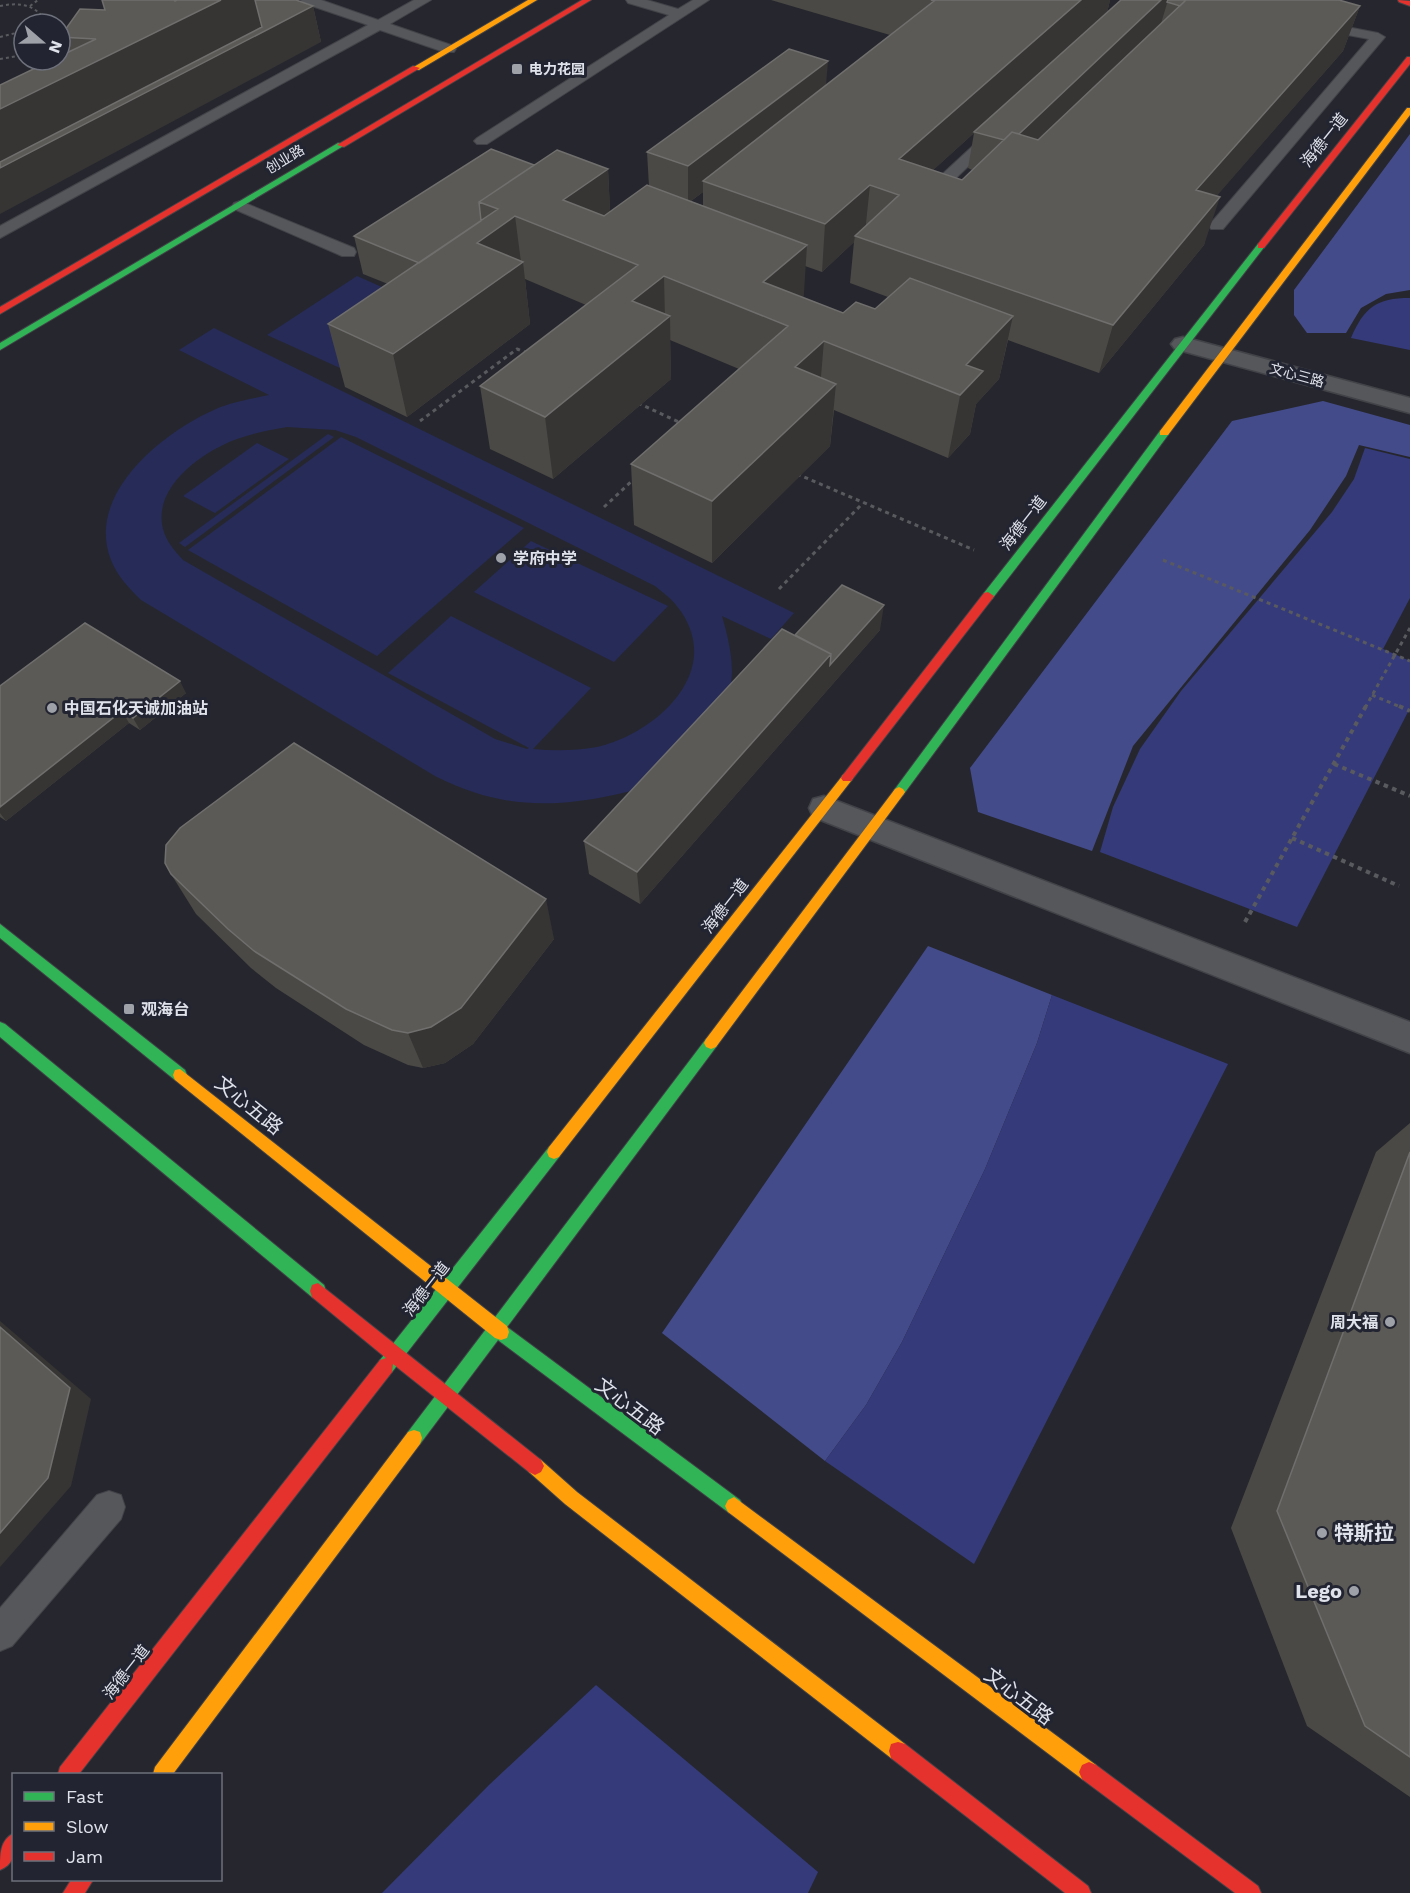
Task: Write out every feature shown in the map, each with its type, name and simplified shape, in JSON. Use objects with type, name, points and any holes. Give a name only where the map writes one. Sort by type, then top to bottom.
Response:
[{"type":"street","name":"创业路","points":[[0,311],[533,0]]},
{"type":"street","name":"创业路","points":[[0,347],[587,0]]},
{"type":"street","name":"海德一道","points":[[68,1773],[824,808],[1190,336],[1410,59]]},
{"type":"street","points":[[163,1773],[873,826],[1229,346],[1410,110]]},
{"type":"street","name":"文心三路","points":[[1190,336],[1410,385]]},
{"type":"street","name":"文心三路","points":[[1229,346],[1410,406]]},
{"type":"street","points":[[824,808],[1410,1038]]},
{"type":"street","name":"文心五路","points":[[0,930],[447,1290],[611,1417],[1251,1893]]},
{"type":"street","points":[[0,1028],[446,1396],[556,1483],[571,1498],[1081,1893]]},
{"type":"street","points":[[0,1860],[12,1845]]},
{"type":"street","points":[[73,1893],[82,1881]]},
{"type":"lane","points":[[308,0],[449,50]]},
{"type":"lane","points":[[0,232],[424,0]]},
{"type":"lane","points":[[633,0],[680,14]]},
{"type":"lane","points":[[482,141],[702,0]]},
{"type":"lane","points":[[1217,226],[1378,37],[1298,22]]},
{"type":"lane","points":[[929,195],[1007,122]]},
{"type":"lane","points":[[240,206],[348,252]]},
{"type":"lane","points":[[0,1634],[109,1507]]},
{"type":"path","points":[[0,6],[29,6],[38,0]]},
{"type":"path","points":[[29,6],[37,12]]},
{"type":"path","points":[[420,421],[517,349],[527,354]]},
{"type":"path","points":[[630,400],[692,428]]},
{"type":"path","points":[[788,470],[981,553]]},
{"type":"path","points":[[604,507],[639,475]]},
{"type":"path","points":[[779,590],[863,503]]},
{"type":"path","points":[[1163,560],[1410,661]]},
{"type":"path","points":[[1245,922],[1410,628]]},
{"type":"path","points":[[1372,695],[1409,711]]},
{"type":"path","points":[[1334,764],[1410,796]]},
{"type":"path","points":[[1292,838],[1399,886]]},
{"type":"shaded area","points":[[1410,134],[1410,290],[1386,294],[1361,308],[1346,333],[1307,333],[1294,315],[1294,290]]},
{"type":"shaded area","points":[[357,276],[427,307],[340,368],[267,335]]},
{"type":"shaded area","points":[[1410,298],[1410,350],[1351,338],[1361,319],[1373,307],[1388,300]]},
{"type":"shaded area","points":[[214,328],[794,613],[771,639],[722,616],[732,663],[727,699],[718,713],[657,779],[647,785],[604,797],[559,803],[497,799],[456,786],[435,776],[141,600],[117,571],[111,560],[106,536],[109,512],[119,489],[134,468],[153,449],[195,419],[228,404],[269,395],[179,350]],"holes":[[[287,427],[335,430],[356,437],[655,586],[674,602],[690,629],[694,652],[690,674],[679,694],[663,713],[642,728],[620,739],[597,747],[541,750],[533,749],[591,688],[451,616],[388,673],[529,748],[527,749],[495,739],[183,560],[166,538],[162,513],[165,498],[184,472],[210,452],[243,437]]]},
{"type":"shaded area","points":[[1323,401],[1410,425],[1410,457],[1359,445],[1346,476],[1310,530],[1133,746],[1092,851],[978,812],[970,768],[1232,421]]},
{"type":"shaded area","points":[[328,434],[334,437],[185,547],[179,543]]},
{"type":"shaded area","points":[[341,437],[524,528],[377,656],[188,550]]},
{"type":"shaded area","points":[[257,443],[289,459],[215,513],[183,496]]},
{"type":"shaded area","points":[[1365,448],[1410,459],[1410,598],[1383,649],[1410,661],[1410,708],[1297,927],[1100,852],[1113,807],[1140,749],[1181,691],[1332,512],[1354,479]]},
{"type":"shaded area","points":[[531,541],[668,606],[614,662],[474,592]]},
{"type":"shaded area","points":[[928,946],[1052,995],[1037,1043],[985,1169],[902,1342],[866,1405],[825,1461],[662,1333]]},
{"type":"shaded area","points":[[1052,995],[1228,1064],[974,1564],[825,1461],[866,1405],[902,1342],[985,1169],[1037,1043]]},
{"type":"shaded area","points":[[596,1685],[818,1872],[808,1893],[382,1893],[489,1785]]},
{"type":"building","points":[[102,0],[221,0],[0,109],[0,85],[27,72],[72,72],[72,50],[96,39],[72,38],[72,20],[80,9],[105,10]]},
{"type":"building","points":[[255,0],[296,0],[313,6],[0,168],[0,162],[262,27]]},
{"type":"building","points":[[931,0],[1081,0],[899,159],[962,180],[1012,132],[1038,140],[1186,0],[1339,0],[1360,6],[1196,190],[1220,197],[1113,325],[855,236],[899,195],[870,185],[825,224],[703,181],[934,1]]},
{"type":"building","points":[[1121,0],[1161,0],[1019,134],[1012,132],[1004,140],[974,132]]},
{"type":"building","points":[[1168,0],[1186,0],[1180,6],[1167,2]]},
{"type":"building","points":[[789,49],[828,61],[688,166],[647,152]]},
{"type":"building","points":[[491,149],[534,165],[479,202],[481,221],[419,263],[354,236]]},
{"type":"building","points":[[557,150],[608,169],[563,200],[604,216],[647,185],[807,245],[763,282],[843,313],[856,302],[875,309],[910,278],[1013,316],[966,365],[983,371],[960,395],[824,341],[795,367],[836,384],[712,501],[631,464],[788,326],[664,276],[632,301],[670,316],[545,417],[480,386],[638,265],[515,216],[477,243],[523,262],[393,354],[328,324],[498,209],[479,202]]},
{"type":"building","points":[[842,585],[884,605],[830,665],[831,654],[795,635]]},
{"type":"building","points":[[85,623],[180,681],[133,718],[122,711],[0,807],[0,686]]},
{"type":"building","points":[[782,629],[831,654],[637,872],[584,841]]},
{"type":"building","points":[[294,743],[546,899],[461,1008],[431,1027],[408,1033],[392,1030],[346,1009],[254,951],[171,874],[165,863],[166,845],[180,828]]},
{"type":"building","points":[[1410,1152],[1410,1757],[1365,1726],[1277,1511]]},
{"type":"building","points":[[0,1327],[70,1388],[48,1478],[0,1533]]},
{"type":"traffic: fast","points":[[0,347],[341,145]]},
{"type":"traffic: fast","points":[[988,596],[1261,246]]},
{"type":"traffic: fast","points":[[899,792],[1164,433]]},
{"type":"traffic: fast","points":[[0,930],[180,1075]]},
{"type":"traffic: fast","points":[[0,1028],[318,1291]]},
{"type":"traffic: fast","points":[[414,1438],[711,1043]]},
{"type":"traffic: fast","points":[[386,1366],[554,1152]]},
{"type":"traffic: fast","points":[[501,1332],[734,1506]]},
{"type":"traffic: slow","points":[[416,68],[533,0]]},
{"type":"traffic: slow","points":[[1164,433],[1410,110]]},
{"type":"traffic: slow","points":[[554,1152],[847,778]]},
{"type":"traffic: slow","points":[[711,1043],[899,792]]},
{"type":"traffic: slow","points":[[180,1075],[501,1332]]},
{"type":"traffic: slow","points":[[163,1773],[414,1438]]},
{"type":"traffic: slow","points":[[535,1466],[571,1498],[898,1751]]},
{"type":"traffic: slow","points":[[734,1506],[1089,1772]]},
{"type":"traffic: jam","points":[[341,145],[587,0]]},
{"type":"traffic: jam","points":[[1402,0],[1410,4]]},
{"type":"traffic: jam","points":[[1261,246],[1410,59]]},
{"type":"traffic: jam","points":[[0,311],[416,68]]},
{"type":"traffic: jam","points":[[847,778],[988,596]]},
{"type":"traffic: jam","points":[[318,1291],[446,1397],[535,1466]]},
{"type":"traffic: jam","points":[[68,1773],[386,1366]]},
{"type":"traffic: jam","points":[[898,1751],[1081,1893]]},
{"type":"traffic: jam","points":[[1089,1772],[1251,1893]]},
{"type":"traffic: jam","points":[[0,1860],[12,1845]]},
{"type":"traffic: jam","points":[[73,1893],[82,1881]]},
{"type":"place","name":"电力花园","points":[[517,69]]},
{"type":"place","name":"学府中学","points":[[501,558]]},
{"type":"place","name":"中国石化天诚加油站","points":[[52,708]]},
{"type":"place","name":"观海台","points":[[129,1009]]},
{"type":"place","name":"周大福","points":[[1390,1322]]},
{"type":"place","name":"特斯拉","points":[[1322,1533]]},
{"type":"place","name":"Lego","points":[[1354,1591]]}]
